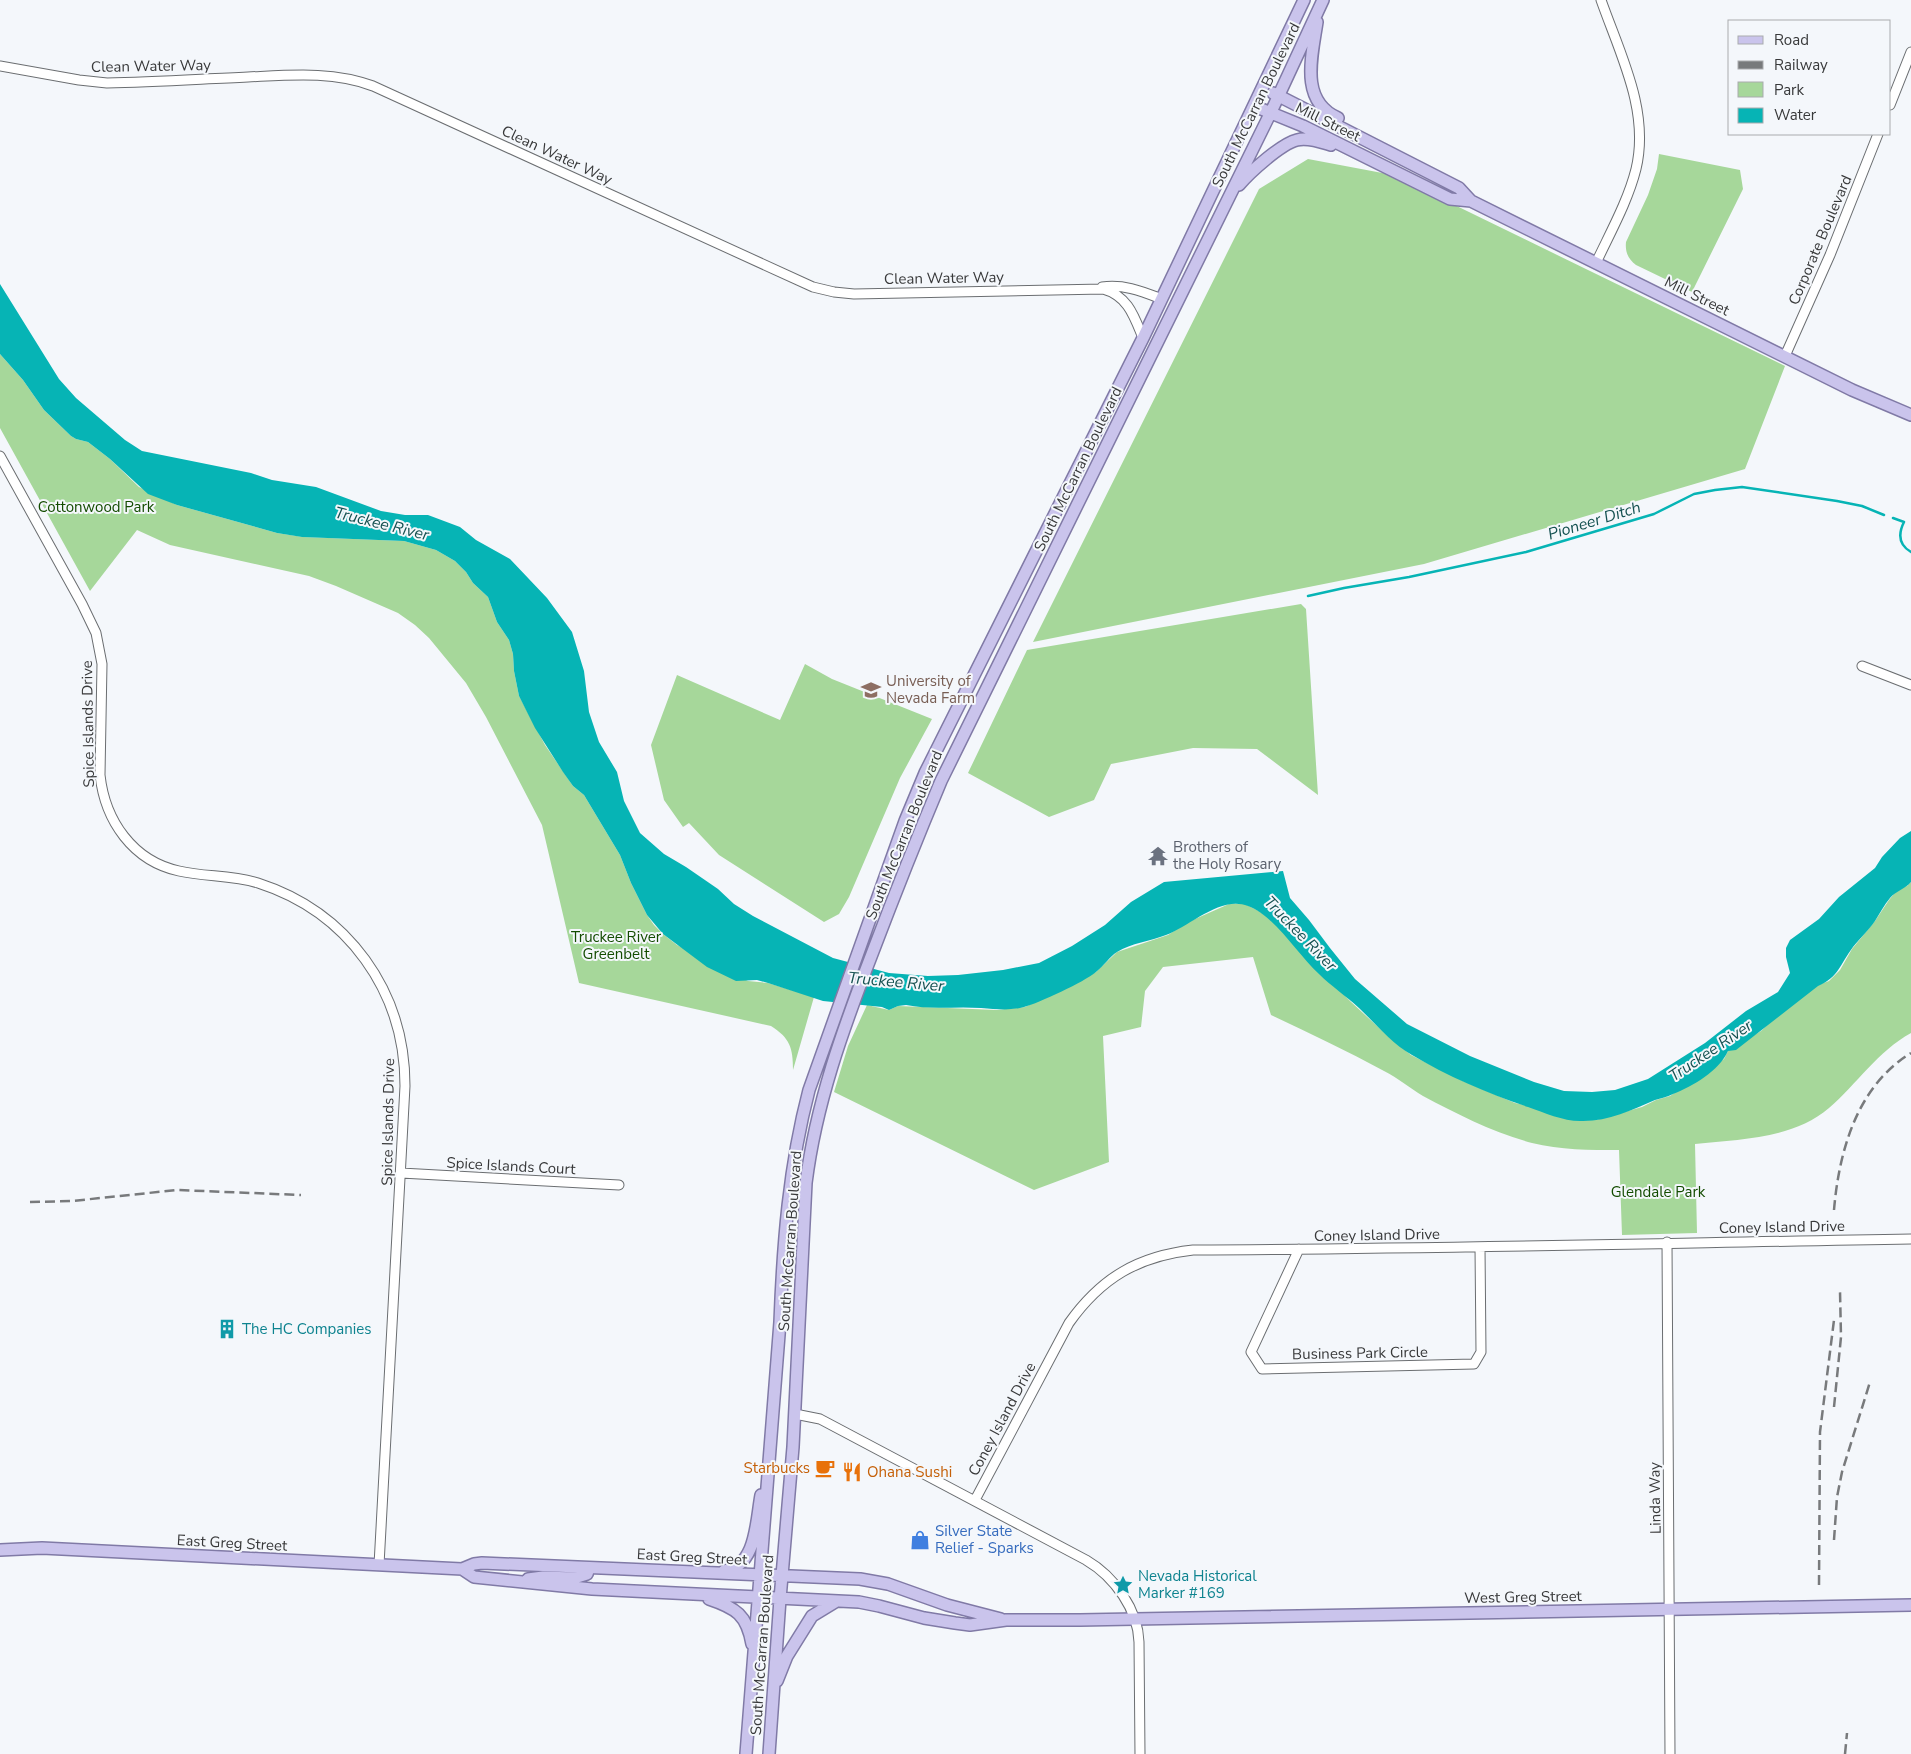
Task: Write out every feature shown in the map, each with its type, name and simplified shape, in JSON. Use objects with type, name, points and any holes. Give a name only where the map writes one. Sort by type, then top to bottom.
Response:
[{"type":"main road","name":"South McCarran Boulevard","points":[[769,1754],[795,1414],[804,1211],[809,1157],[838,1027],[864,937],[905,821],[925,773],[1143,338],[1304,0]]},
{"type":"main road","name":"South McCarran Boulevard","points":[[746,1754],[780,1322],[782,1259],[792,1168],[798,1132],[809,1090],[877,941],[937,788],[1279,96],[1321,4]]},
{"type":"main road","points":[[1321,4],[1311,76],[1315,98],[1329,114],[1362,131],[1378,147]]},
{"type":"main road","name":"Mill Street","points":[[1263,88],[1459,188],[1471,201],[1863,395],[1911,416]]},
{"type":"main road","name":"Mill Street","points":[[1254,106],[1359,153],[1450,199],[1471,201]]},
{"type":"main road","points":[[1231,193],[1246,177],[1269,158],[1298,140],[1313,140],[1359,153]]},
{"type":"main road","points":[[952,718],[967,726]]},
{"type":"main road","points":[[698,1572],[728,1570],[741,1563],[748,1556],[772,1432]]},
{"type":"main road","name":"East Greg Street","points":[[0,1550],[50,1548],[462,1570],[474,1564],[482,1563],[860,1579],[888,1584],[947,1605],[1006,1620]]},
{"type":"main road","points":[[515,1582],[543,1577],[580,1577],[587,1574],[589,1568]]},
{"type":"main road","name":"East Greg Street","points":[[462,1570],[474,1578],[592,1589],[836,1601],[880,1606],[955,1624],[1006,1620],[1136,1619]]},
{"type":"main road","points":[[696,1595],[723,1604],[738,1612],[743,1618],[750,1634],[754,1660]]},
{"type":"main road","points":[[773,1690],[787,1656],[807,1623],[813,1615],[836,1601]]},
{"type":"main road","name":"West Greg Street","points":[[1136,1619],[1911,1606]]},
{"type":"street","points":[[1596,263],[1631,186],[1639,152],[1640,132],[1634,95],[1601,0]]},
{"type":"street","points":[[1891,102],[1911,52]]},
{"type":"street","name":"Clean Water Way","points":[[0,66],[107,83],[278,75],[326,75],[348,78],[373,86],[798,282],[824,290],[854,294],[1117,286],[1131,287],[1162,299]]},
{"type":"street","name":"Corporate Boulevard","points":[[1784,356],[1830,255],[1878,135]]},
{"type":"street","name":"Clean Water Way","points":[[1097,288],[1110,290],[1125,300],[1143,338]]},
{"type":"street","name":"Spice Islands Drive","points":[[0,456],[86,611],[96,633],[100,648],[102,672],[100,776],[102,792],[114,822],[123,836],[134,848],[162,866],[194,874],[226,876],[248,880],[293,898],[327,919],[360,953],[386,993],[392,1008],[401,1038],[406,1086],[379,1565]]},
{"type":"street","points":[[1862,666],[1911,685]]},
{"type":"street","name":"Spice Islands Court","points":[[401,1173],[619,1185]]},
{"type":"street","name":"Coney Island Drive","points":[[975,1500],[1069,1323],[1079,1309],[1103,1285],[1120,1272],[1136,1264],[1175,1252],[1193,1250],[1911,1239]]},
{"type":"street","name":"Linda Way","points":[[1667,1242],[1670,1754]]},
{"type":"street","name":"Business Park Circle","points":[[1299,1249],[1252,1352],[1262,1369],[1474,1364],[1481,1352],[1480,1247]]},
{"type":"street","points":[[795,1414],[820,1419],[975,1500],[1089,1561],[1113,1582],[1136,1619],[1139,1642],[1140,1754]]},
{"type":"green space","points":[[1659,154],[1740,170],[1743,189],[1692,292],[1636,265],[1629,258],[1626,249],[1626,242],[1648,195],[1657,169]]},
{"type":"green space","points":[[1308,159],[1393,175],[1785,366],[1745,469],[1424,564],[1033,642],[1259,189]]},
{"type":"green space","name":"Truckee River Greenbelt","points":[[0,354],[23,380],[44,410],[71,436],[88,442],[110,459],[139,487],[177,505],[277,533],[303,537],[404,541],[436,550],[455,561],[466,572],[473,583],[488,597],[497,622],[509,640],[519,696],[545,745],[573,786],[584,795],[620,855],[631,883],[654,925],[677,945],[748,981],[768,983],[814,997],[793,1070],[789,1044],[771,1026],[579,983],[542,825],[486,717],[466,683],[429,638],[398,613],[309,576],[170,545],[137,530],[90,591],[0,428]]},
{"type":"green space","points":[[1301,604],[1306,609],[1318,795],[1257,749],[1193,748],[1111,764],[1094,800],[1049,817],[968,773],[1027,650]]},
{"type":"green space","points":[[805,664],[832,679],[932,719],[900,778],[849,897],[839,914],[824,922],[719,855],[689,823],[683,827],[664,800],[651,745],[677,675],[780,720]]},
{"type":"green space","name":"Glendale Park","points":[[1911,882],[1911,1033],[1888,1049],[1839,1099],[1815,1118],[1783,1132],[1765,1136],[1695,1144],[1697,1233],[1622,1235],[1619,1150],[1586,1150],[1532,1143],[1462,1116],[1423,1096],[1384,1071],[1271,1015],[1253,957],[1163,967],[1145,991],[1141,1027],[1103,1036],[1109,1162],[1034,1190],[834,1092],[848,1046],[867,1005],[889,1010],[898,1006],[997,1010],[1025,1007],[1096,972],[1117,952],[1168,935],[1186,923],[1229,904],[1245,904],[1271,920],[1350,1001],[1411,1055],[1463,1081],[1515,1103],[1596,1120],[1642,1107],[1670,1096],[1724,1059],[1728,1051],[1761,1031],[1778,1015],[1818,985],[1829,981],[1840,970],[1852,949],[1897,890]]},
{"type":"water","name":"Truckee River","points":[[0,284],[59,379],[76,398],[125,440],[142,451],[251,473],[272,480],[316,487],[381,511],[405,515],[428,515],[460,527],[476,540],[510,559],[547,598],[572,632],[584,671],[589,712],[599,742],[617,772],[624,801],[640,833],[664,854],[718,889],[734,904],[833,958],[889,973],[928,976],[1003,970],[1039,963],[1072,946],[1105,925],[1131,902],[1164,882],[1283,871],[1290,898],[1355,979],[1407,1024],[1470,1056],[1534,1082],[1564,1091],[1592,1092],[1615,1090],[1648,1079],[1705,1043],[1746,1011],[1778,992],[1790,973],[1786,948],[1790,940],[1819,919],[1839,897],[1875,868],[1882,857],[1900,838],[1911,831],[1911,882],[1890,898],[1835,974],[1736,1050],[1728,1051],[1718,1065],[1705,1077],[1689,1087],[1638,1108],[1593,1121],[1562,1119],[1483,1090],[1425,1063],[1390,1039],[1359,1008],[1311,966],[1267,918],[1248,906],[1238,904],[1217,908],[1166,935],[1123,949],[1114,954],[1096,972],[1082,981],[1031,1005],[1018,1008],[934,1008],[906,1005],[889,1010],[882,1007],[823,1001],[757,980],[736,981],[707,967],[663,934],[647,915],[620,855],[584,795],[573,786],[535,728],[519,696],[509,640],[497,622],[488,597],[473,583],[466,572],[455,561],[436,550],[404,541],[302,537],[277,533],[177,505],[148,494],[110,459],[88,442],[71,436],[44,410],[23,380],[0,354]]},
{"type":"waterway","name":"Pioneer Ditch","points":[[1308,596],[1526,552],[1654,514],[1694,494],[1715,490],[1742,487],[1837,501],[1862,506],[1884,515]]},
{"type":"waterway","name":"Pioneer Ditch","points":[[1893,518],[1904,522],[1900,535],[1902,543],[1911,552]]},
{"type":"railway","points":[[1834,1210],[1841,1165],[1846,1143],[1854,1122],[1864,1102],[1877,1083],[1892,1067],[1911,1053]]},
{"type":"railway","points":[[30,1202],[72,1201],[177,1190],[301,1195]]},
{"type":"railway","points":[[1834,1407],[1841,1337],[1840,1291]]},
{"type":"railway","points":[[1819,1585],[1820,1432],[1834,1320]]},
{"type":"railway","points":[[1834,1540],[1837,1497],[1842,1472],[1870,1382]]},
{"type":"railway","points":[[1845,1754],[1847,1733]]},
{"type":"place","name":"University of Nevada Farm","points":[[871,690]]},
{"type":"place","name":"Brothers of the Holy Rosary","points":[[1158,856]]},
{"type":"place","name":"The HC Companies","points":[[227,1329]]},
{"type":"place","name":"Starbucks","points":[[825,1468]]},
{"type":"place","name":"Ohana Sushi","points":[[852,1472]]},
{"type":"place","name":"Silver State Relief - Sparks","points":[[920,1540]]},
{"type":"place","name":"Nevada Historical Marker #169","points":[[1123,1585]]},
{"type":"park label","name":"Cottonwood Park","points":[[96,507]]}]
